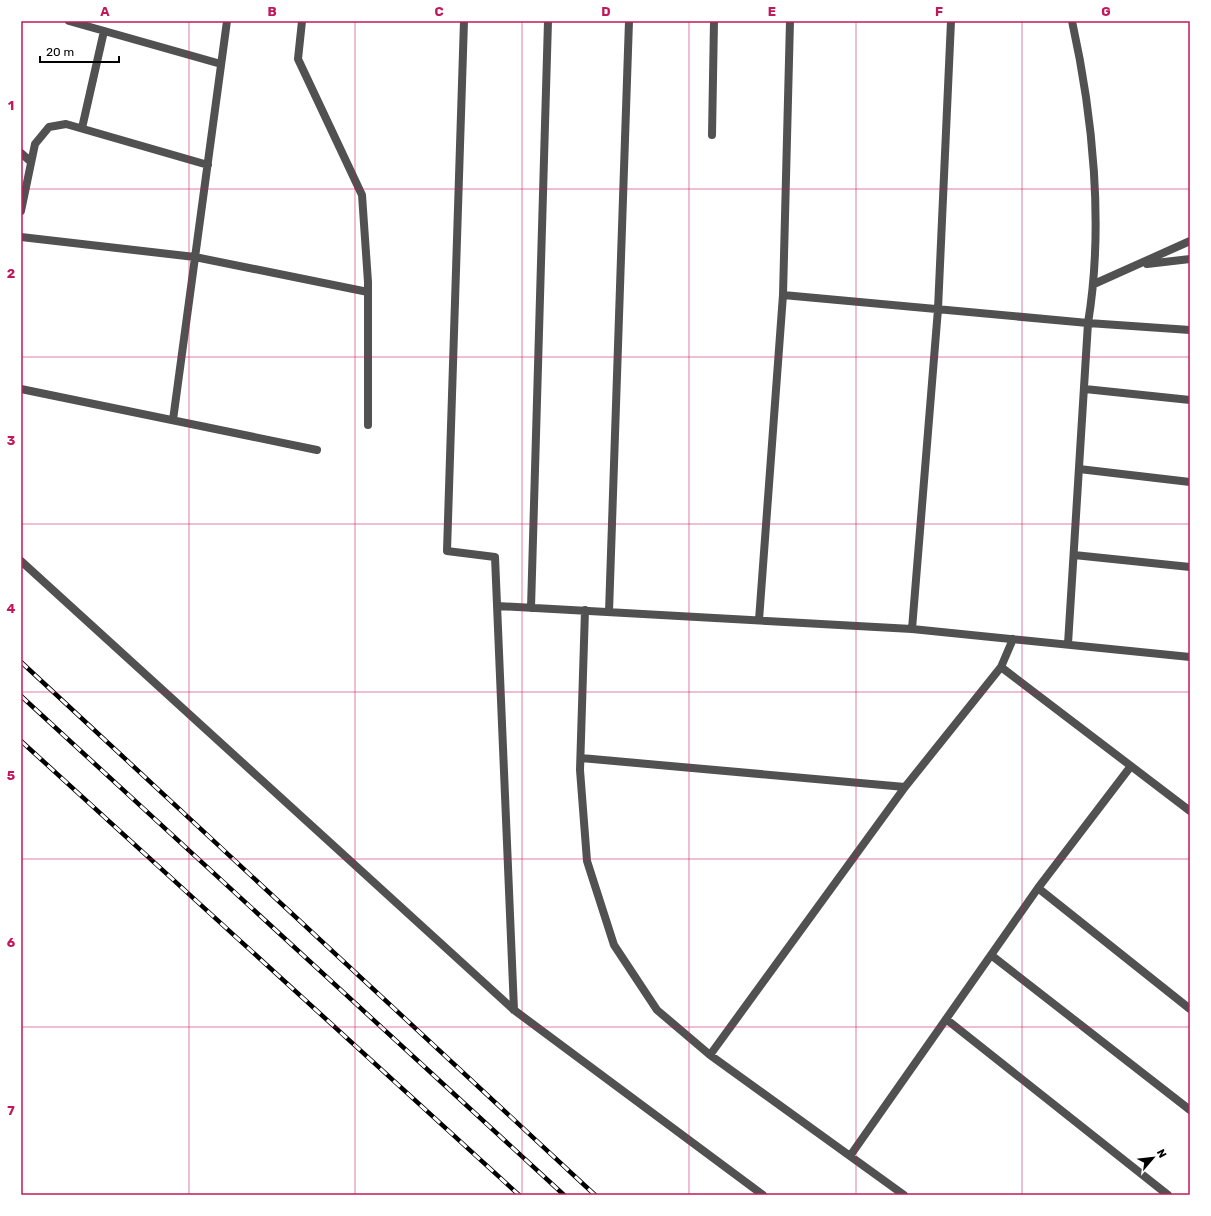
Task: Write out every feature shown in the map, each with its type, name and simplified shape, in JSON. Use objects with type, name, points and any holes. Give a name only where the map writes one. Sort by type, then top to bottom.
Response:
[{"type":"street","points":[[69,21],[221,64]]},
{"type":"street","points":[[173,420],[227,21]]},
{"type":"street","points":[[302,21],[298,59],[362,195],[368,292],[368,425]]},
{"type":"street","points":[[464,21],[447,551],[495,557],[514,1010]]},
{"type":"street","points":[[531,608],[548,21]]},
{"type":"street","points":[[609,612],[629,21]]},
{"type":"street","points":[[712,135],[714,21]]},
{"type":"street","points":[[759,620],[782,295],[790,21]]},
{"type":"street","points":[[912,629],[938,310],[951,21]]},
{"type":"street","points":[[1068,644],[1088,323],[1094,284],[1093,154],[1083,71],[1072,21]]},
{"type":"street","points":[[82,128],[104,31]]},
{"type":"street","points":[[21,211],[35,144],[49,127],[66,124],[208,165]]},
{"type":"street","points":[[21,153],[31,162]]},
{"type":"street","points":[[21,237],[195,257],[368,292]]},
{"type":"street","points":[[1094,284],[1190,241]]},
{"type":"street","points":[[1138,265],[1190,259]]},
{"type":"street","points":[[782,295],[1088,323],[1190,330]]},
{"type":"street","points":[[21,389],[317,450]]},
{"type":"street","points":[[1085,389],[1190,400]]},
{"type":"street","points":[[1079,469],[1190,482]]},
{"type":"street","points":[[1074,555],[1190,567]]},
{"type":"street","points":[[21,561],[514,1010],[763,1195]]},
{"type":"street","points":[[497,606],[912,629],[1190,657]]},
{"type":"street","points":[[585,610],[581,758],[588,861],[614,945],[657,1010],[710,1055],[904,1195]]},
{"type":"street","points":[[710,1055],[905,787],[1001,667],[1012,639]]},
{"type":"street","points":[[1001,667],[1190,812]]},
{"type":"street","points":[[581,758],[905,787]]},
{"type":"street","points":[[850,1156],[1038,888],[1131,766]]},
{"type":"street","points":[[1038,888],[1190,1009]]},
{"type":"street","points":[[991,955],[1190,1110]]},
{"type":"street","points":[[946,1019],[1168,1195]]},
{"type":"railway","points":[[21,662],[595,1195]]},
{"type":"railway","points":[[21,696],[564,1195]]},
{"type":"railway","points":[[21,741],[519,1195]]}]
